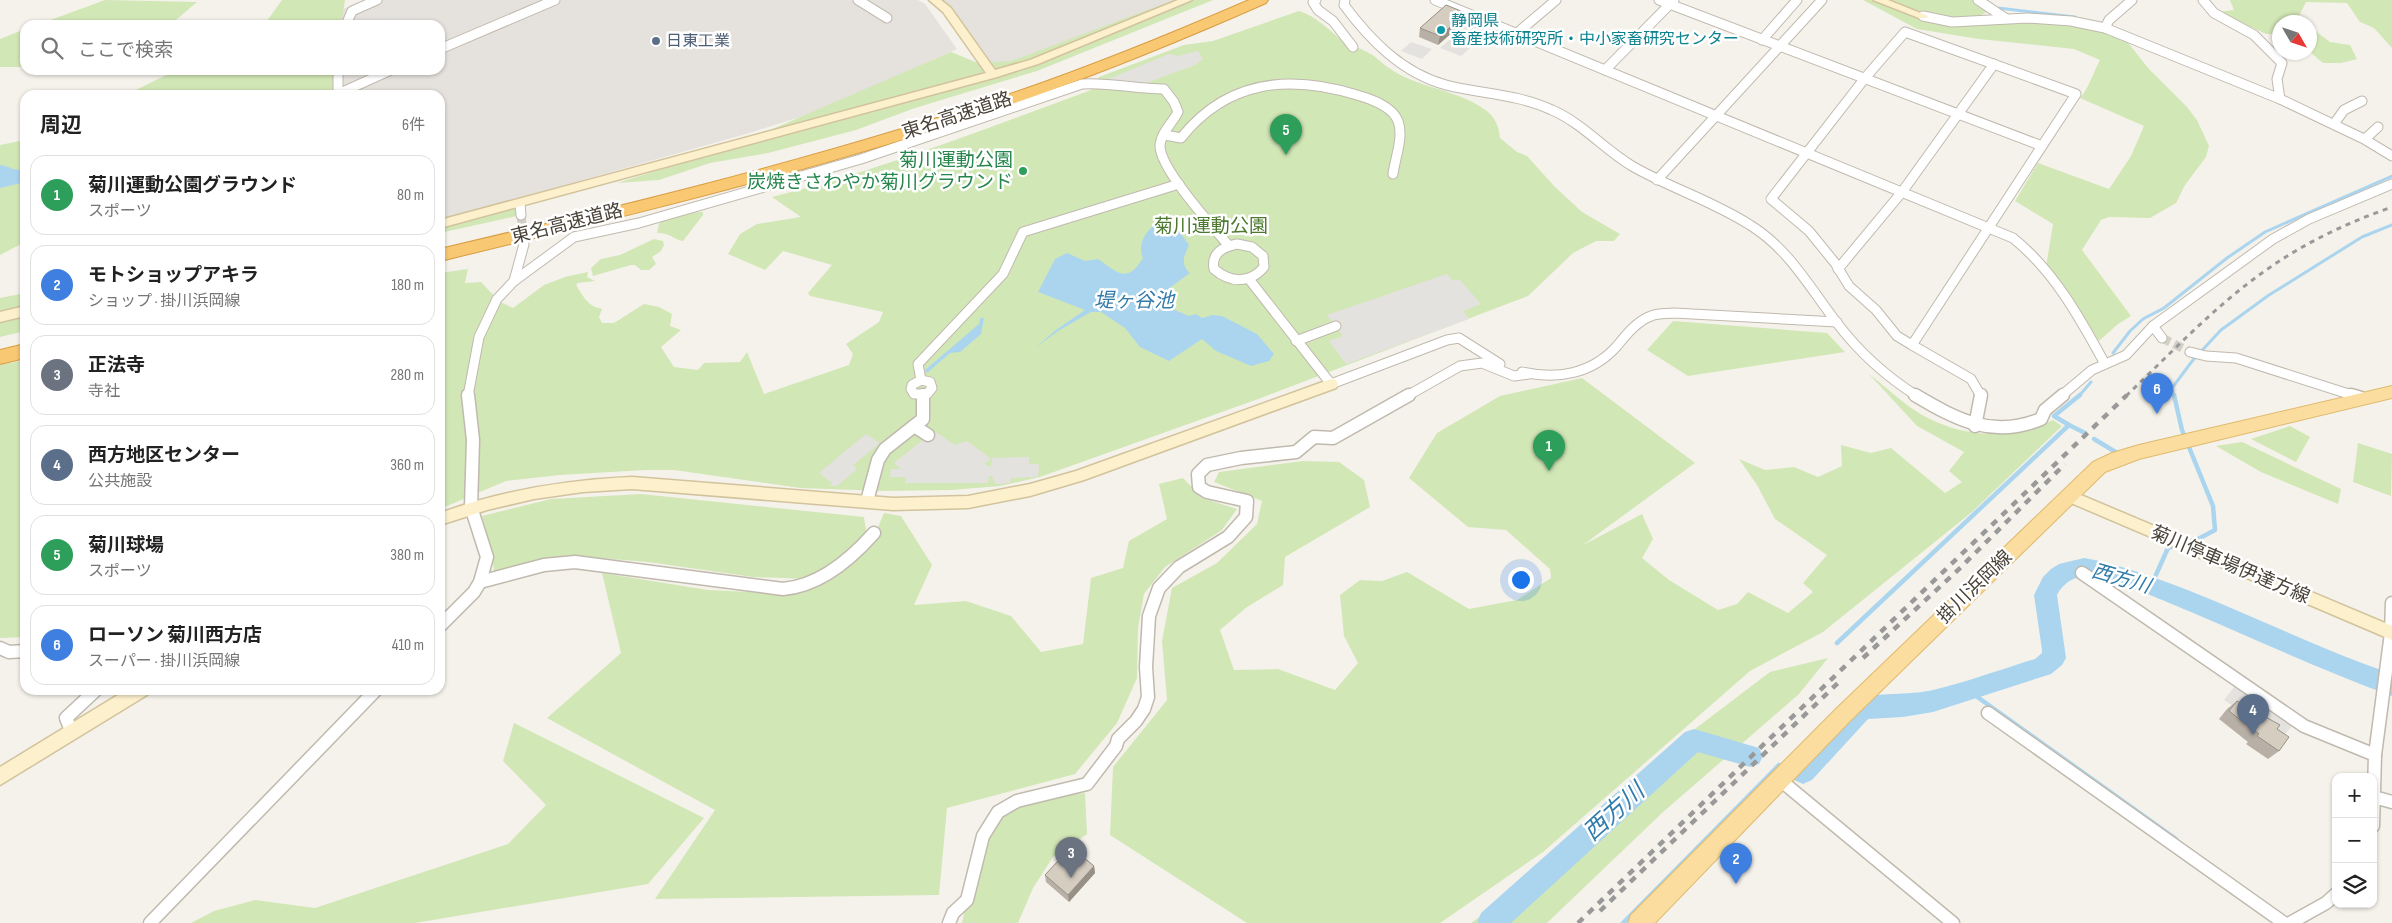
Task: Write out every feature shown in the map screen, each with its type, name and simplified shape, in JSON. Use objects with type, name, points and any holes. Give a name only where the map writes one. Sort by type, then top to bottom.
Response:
[{"type":"highway","name":"東名高速道路","points":[[445,243],[683,185],[811,151],[941,112],[1114,51],[1236,0]]},
{"type":"highway","name":"東名高速道路","points":[[445,254],[686,195],[816,160],[947,120],[1122,58],[1261,0]]},
{"type":"highway","points":[[0,345],[20,340]]},
{"type":"highway","points":[[0,357],[20,352]]},
{"type":"main road","name":"掛川浜岡線","points":[[1639,923],[1875,683],[2099,467],[2118,458],[2392,392]]},
{"type":"street","points":[[348,20],[352,12],[377,0]]},
{"type":"street","points":[[445,47],[555,0]]},
{"type":"street","points":[[858,0],[887,18]]},
{"type":"street","points":[[934,0],[947,10],[993,74]]},
{"type":"street","points":[[445,223],[520,209],[1034,62],[1186,0]]},
{"type":"street","points":[[1316,0],[1313,2],[1318,10],[1333,20],[1353,47]]},
{"type":"street","points":[[1345,0],[1344,5],[1353,18],[1381,50],[1421,74],[1442,84],[1526,99],[1552,110],[1571,120],[1624,160],[1657,180],[1761,231],[1792,262],[1837,322],[1876,367],[1890,379],[1939,409],[1975,426],[1992,429],[2034,423],[2041,419],[2045,410],[2092,370],[2126,355],[2153,326],[2272,239],[2309,220],[2392,184]]},
{"type":"street","points":[[1435,0],[2013,238],[2036,256],[2090,336],[2105,364]]},
{"type":"street","points":[[1516,34],[1556,0]]},
{"type":"street","points":[[1659,0],[1672,2],[1762,40],[2042,146]]},
{"type":"street","points":[[1762,40],[1797,0]]},
{"type":"street","points":[[1657,180],[1822,0]]},
{"type":"street","points":[[1878,0],[1923,16],[1952,22],[2005,18],[2071,21],[2106,26],[2280,97],[2365,139],[2392,156]]},
{"type":"street","points":[[1978,0],[2005,18]]},
{"type":"street","points":[[2106,26],[2132,0]]},
{"type":"street","points":[[2203,0],[2209,10],[2217,16],[2254,34],[2282,64],[2277,79],[2280,97]]},
{"type":"street","points":[[1604,70],[1672,2]]},
{"type":"street","points":[[1911,346],[2076,94],[1905,32],[1865,78],[1771,199],[1809,231],[1835,263],[1849,286],[1876,310],[1897,336],[1911,346],[1972,379],[1981,394],[1975,426]]},
{"type":"street","points":[[1838,269],[1902,192],[1956,113],[1994,64]]},
{"type":"street","points":[[338,75],[338,90]]},
{"type":"street","points":[[349,90],[380,75]]},
{"type":"street","points":[[445,621],[474,592],[480,582],[487,557],[471,507],[473,440],[468,393],[479,337],[497,299],[514,281],[574,237],[639,223],[860,159],[1082,84],[1098,83],[1139,89],[1164,88],[1174,102],[1178,112],[1164,135],[1160,148],[1179,184],[1229,246]]},
{"type":"street","points":[[1164,135],[1181,138],[1194,122],[1218,103],[1248,90],[1285,84],[1326,86],[1367,98],[1392,113],[1398,122],[1399,130],[1393,174]]},
{"type":"street","points":[[2334,124],[2344,110],[2362,101]]},
{"type":"street","points":[[2365,139],[2378,127]]},
{"type":"street","points":[[867,501],[882,447],[923,419],[923,395],[930,391],[932,386],[930,382],[921,380],[918,364],[1003,274],[1022,232],[1179,184]]},
{"type":"street","points":[[514,281],[524,244]]},
{"type":"street","points":[[1229,246],[1252,247],[1262,256],[1264,267],[1261,272],[1249,279],[1232,280],[1225,278],[1214,269],[1213,258],[1222,248],[1229,246]]},
{"type":"street","points":[[1249,279],[1331,384]]},
{"type":"street","points":[[0,316],[20,312]]},
{"type":"street","points":[[951,918],[967,900],[983,836],[998,812],[1017,801],[1087,784],[1116,746],[1118,739],[1136,721],[1144,709],[1148,697],[1146,667],[1149,616],[1159,588],[1179,567],[1228,537],[1246,517],[1247,501],[1207,492],[1199,487],[1198,474],[1207,465],[1242,458],[1296,452],[1314,437],[1333,438],[1460,366],[1482,363],[1514,376],[1529,374],[1559,375],[1593,365],[1607,356],[1638,323],[1649,316],[1658,314],[1700,314],[1837,322]]},
{"type":"street","points":[[1296,341],[1336,326]]},
{"type":"street","points":[[2153,326],[2162,338]]},
{"type":"street","points":[[445,517],[471,507],[555,489],[632,483],[917,504],[968,502],[1030,490],[1079,476],[1447,340],[1459,338],[1498,363],[1529,374]]},
{"type":"street","points":[[2190,352],[2206,356],[2236,358],[2361,398]]},
{"type":"street","points":[[914,426],[928,436]]},
{"type":"street","name":"菊川停車場伊達方線","points":[[2069,496],[2391,633]]},
{"type":"street","points":[[480,582],[544,565],[575,562],[749,586],[783,589],[797,588],[819,579],[860,548],[874,533]]},
{"type":"street","points":[[2082,573],[2304,726],[2375,755]]},
{"type":"street","points":[[2375,773],[2375,755],[2391,633],[2392,604]]},
{"type":"street","points":[[0,648],[9,652],[20,651]]},
{"type":"street","points":[[72,733],[66,718],[91,695]]},
{"type":"street","points":[[0,777],[133,695]]},
{"type":"street","points":[[150,923],[371,695]]},
{"type":"street","points":[[1988,713],[2284,923]]},
{"type":"street","points":[[1779,780],[1953,923]]},
{"type":"street","points":[[2377,798],[2392,802]]},
{"type":"street","points":[[2290,923],[2326,903],[2332,898]]},
{"type":"shaded area","points":[[365,0],[918,0],[925,4],[957,49],[819,111],[746,134],[445,219],[445,90],[322,90],[323,75],[445,75],[445,20],[324,20],[324,17]]},
{"type":"shaded area","points":[[938,0],[1181,0],[995,69],[951,9]]},
{"type":"shaded area","points":[[406,15],[413,20],[356,20],[356,17]]},
{"type":"shaded area","points":[[1468,24],[1488,32],[1461,56],[1440,48]]},
{"type":"shaded area","points":[[1411,42],[1432,49],[1422,59],[1401,51]]},
{"type":"shaded area","points":[[1198,51],[1203,59],[1195,65],[1138,86],[1099,83],[1169,54],[1178,56]]},
{"type":"shaded area","points":[[1447,274],[1453,281],[1459,279],[1481,304],[1463,311],[1469,319],[1346,364],[1329,341],[1343,336],[1327,315]]},
{"type":"shaded area","points":[[934,431],[955,445],[967,441],[991,459],[984,464],[991,467],[992,458],[1029,457],[1029,464],[1039,464],[1038,477],[1011,478],[1010,483],[995,484],[992,476],[989,476],[988,483],[907,483],[905,485],[906,477],[890,477],[891,469],[901,469],[894,463]]},
{"type":"shaded area","points":[[866,434],[880,443],[853,465],[857,469],[837,486],[830,486],[832,483],[819,473]]},
{"type":"shaded area","points":[[2235,686],[2292,726],[2281,739],[2224,700]]},
{"type":"green space","points":[[105,0],[197,2],[176,20],[51,20]]},
{"type":"green space","points":[[282,0],[345,0],[342,20],[268,20]]},
{"type":"green space","points":[[1174,0],[1213,0],[1037,71],[915,108],[856,130],[768,153],[710,163],[659,180],[617,183],[724,150],[951,52],[978,63],[1011,61]]},
{"type":"green space","points":[[1863,0],[1870,0],[1934,23],[2025,20],[2080,24],[2110,32],[2126,40],[2148,68],[2187,107],[2197,120],[2209,146],[2206,157],[2185,185],[2176,203],[2150,218],[2109,217],[2101,220],[2082,250],[2131,316],[2118,324],[2099,341],[2046,267],[2053,224],[2015,201],[2038,163],[2109,189],[2131,156],[2144,126],[2080,98],[2100,60],[2074,49],[1979,39],[1917,29]]},
{"type":"green space","points":[[1889,0],[1973,0],[1989,11],[1978,16],[1952,18],[1926,13]]},
{"type":"green space","points":[[2230,0],[2392,0],[2392,48],[2374,28],[2360,22],[2347,3],[2306,2],[2300,15],[2272,15],[2272,34],[2266,34],[2219,12],[2234,10]]},
{"type":"green space","name":"菊川運動公園","points":[[1299,11],[1305,13],[1343,41],[1370,54],[1400,75],[1461,97],[1484,109],[1496,122],[1500,138],[1517,152],[1527,156],[1555,187],[1582,212],[1620,234],[1614,241],[1596,241],[1573,253],[1528,296],[1261,398],[1040,477],[1000,486],[952,490],[883,491],[800,488],[674,470],[645,470],[560,475],[506,481],[445,507],[445,272],[468,269],[465,283],[481,282],[500,302],[513,308],[544,285],[565,277],[588,272],[587,277],[595,281],[578,283],[576,285],[589,303],[602,309],[599,317],[602,323],[614,323],[644,304],[659,307],[672,314],[670,326],[681,330],[661,347],[674,367],[698,370],[704,363],[740,362],[747,352],[764,394],[849,365],[853,354],[846,344],[879,322],[883,312],[810,296],[808,293],[832,265],[783,251],[765,270],[728,254],[740,234],[757,224],[801,217],[772,197],[893,162],[933,148],[1091,90],[1099,77],[1184,45],[1213,41]]},
{"type":"green space","points":[[20,31],[20,67],[0,67],[0,39]]},
{"type":"green space","points":[[2317,32],[2330,42],[2350,45],[2357,59],[2341,63],[2323,63],[2317,58]]},
{"type":"green space","points":[[166,75],[338,75],[338,90],[136,90]]},
{"type":"green space","points":[[20,141],[20,245],[0,255],[0,145]]},
{"type":"green space","points":[[520,204],[521,215],[445,232],[445,223]]},
{"type":"green space","points":[[703,212],[703,215],[683,241],[657,233],[659,224],[663,220]]},
{"type":"green space","points":[[654,239],[663,241],[664,245],[661,251],[652,257],[656,264],[649,270],[641,270],[635,265],[631,265],[593,276],[591,268],[601,259],[620,255]]},
{"type":"green space","points":[[20,294],[20,332],[0,337],[0,298]]},
{"type":"green space","points":[[1673,321],[1827,333],[1845,352],[1688,376],[1647,350]]},
{"type":"green space","points":[[20,361],[20,637],[0,638],[0,365]]},
{"type":"green space","points":[[1869,374],[1917,412],[1940,424],[1956,429],[1988,434],[2004,433],[2020,431],[2053,420],[2062,426],[1972,512],[1823,632],[1750,671],[1543,852],[1440,923],[1247,923],[1110,835],[1113,767],[1167,700],[1162,641],[1172,588],[1217,563],[1257,524],[1262,501],[1214,482],[1219,472],[1303,461],[1339,462],[1364,480],[1370,507],[1285,557],[1283,585],[1247,607],[1220,630],[1234,670],[1278,669],[1335,690],[1358,663],[1344,636],[1340,595],[1360,580],[1382,581],[1407,572],[1469,609],[1517,600],[1551,578],[1550,569],[1506,530],[1468,527],[1409,478],[1437,433],[1500,396],[1582,378],[1695,463],[1583,545],[1642,514],[1653,539],[1642,558],[1669,580],[1718,610],[1737,604],[1748,592],[1788,613],[1813,592],[1803,583],[1827,555],[1775,519],[1757,485],[1739,459],[1765,470],[1794,467],[1818,477],[1842,466],[1841,445],[1871,453],[1891,448],[1945,493],[1962,482],[1949,471],[1964,452],[1917,426]]},
{"type":"green space","points":[[2290,426],[2310,437],[2296,462],[2251,439]]},
{"type":"green space","points":[[2242,442],[2341,489],[2338,504],[2261,472],[2216,446]]},
{"type":"green space","points":[[2358,443],[2392,454],[2391,496],[2353,482]]},
{"type":"green space","points":[[1183,478],[1202,498],[1237,509],[1222,530],[1165,567],[1144,594],[1138,628],[1137,678],[1117,723],[1075,774],[947,808],[939,895],[655,899],[715,810],[547,718],[621,653],[602,573],[708,590],[767,593],[809,589],[868,551],[884,513],[901,516],[932,565],[914,605],[966,601],[1011,616],[1041,652],[1083,644],[1091,578],[1123,568],[1129,541],[1167,519],[1159,484]]},
{"type":"green space","points":[[641,494],[864,517],[867,537],[810,579],[753,577],[648,562],[575,556],[494,572],[492,552],[482,516],[551,499]]},
{"type":"green space","points":[[1828,658],[1799,694],[1662,813],[1547,923],[1471,923],[1580,844],[1687,735],[1770,672]]},
{"type":"green space","points":[[514,723],[704,818],[648,884],[415,923],[191,923],[214,911],[255,900],[315,908],[508,844],[546,805],[503,761]]},
{"type":"green space","points":[[1085,793],[1087,834],[1053,857],[1033,888],[1018,923],[962,923],[967,900],[993,820],[1017,801]]},
{"type":"water","points":[[0,165],[20,169],[20,183],[0,188]]},
{"type":"water","name":"堤ヶ谷池","points":[[1169,217],[1189,245],[1184,256],[1184,263],[1190,273],[1172,286],[1161,298],[1163,305],[1189,316],[1196,314],[1202,318],[1213,315],[1222,316],[1257,334],[1274,354],[1269,361],[1251,366],[1216,351],[1202,339],[1169,361],[1140,347],[1125,328],[1101,312],[1091,312],[1058,331],[1035,348],[1056,330],[1085,310],[1038,292],[1055,259],[1067,253],[1085,261],[1098,259],[1116,272],[1127,274],[1143,258],[1141,245],[1147,233],[1157,223]]},
{"type":"water","points":[[980,318],[984,318],[981,334],[960,352],[950,353],[927,373],[925,370],[979,324]]},
{"type":"building","points":[[1446,5],[1466,13],[1440,36],[1420,28]]},
{"type":"building","points":[[2237,701],[2280,725],[2277,729],[2289,737],[2279,751],[2257,736],[2259,734],[2229,711]]},
{"type":"building","points":[[1071,847],[1094,866],[1068,895],[1045,875]]},
{"type":"waterway","points":[[1998,8],[2075,17]]},
{"type":"waterway","points":[[2113,353],[2130,331],[2143,319],[2164,308],[2227,258],[2265,232],[2392,176]]},
{"type":"waterway","points":[[2174,396],[2172,388],[2193,360],[2221,330],[2269,295],[2362,237],[2392,225]]},
{"type":"waterway","points":[[2080,395],[2091,382]]},
{"type":"waterway","points":[[2069,425],[2054,416],[2080,395]]},
{"type":"waterway","points":[[2174,395],[2182,430],[2213,506],[2215,530],[2198,539],[2186,542]]},
{"type":"waterway","points":[[1837,643],[2069,425]]},
{"type":"waterway","points":[[2069,425],[2085,433]]},
{"type":"waterway","points":[[2094,439],[2119,454]]},
{"type":"waterway","points":[[2151,586],[2168,548],[2177,545]]},
{"type":"waterway","name":"西方川","points":[[1803,772],[1862,708],[1903,706],[1933,701],[2043,667],[2054,658],[2045,595],[2051,584],[2059,576],[2067,571],[2084,567],[2102,570],[2151,586],[2234,619],[2347,669],[2392,685]]},
{"type":"waterway","points":[[1969,691],[2176,839]]},
{"type":"waterway","name":"西方川","points":[[1491,923],[1694,740],[1750,756]]},
{"type":"waterway","points":[[1623,923],[1779,765]]},
{"type":"tunnel","points":[[521,215],[524,244]]},
{"type":"tunnel","points":[[2162,338],[2190,352]]},
{"type":"railway","points":[[2126,396],[2209,316],[2277,262],[2325,235],[2392,207]]},
{"type":"railway","points":[[1578,923],[2127,395]]},
{"type":"railway","points":[[1863,658],[1957,571],[2065,464]]},
{"type":"railway","points":[[1600,911],[1838,683]]},
{"type":"place","name":"静岡県 畜産技術研究所・中小家畜研究センター","points":[[1441,30]]},
{"type":"place","name":"日東工業","points":[[656,41]]},
{"type":"place","name":"菊川球場","points":[[1286,155]]},
{"type":"place","name":"菊川運動公園 炭焼きさわやか菊川グラウンド","points":[[1023,171]]},
{"type":"place","name":"ローソン 菊川西方店","points":[[2157,414]]},
{"type":"place","name":"菊川運動公園グラウンド","points":[[1549,471]]},
{"type":"place","name":"西方地区センター","points":[[2253,735]]},
{"type":"place","name":"正法寺","points":[[1071,878]]},
{"type":"place","name":"モトショップアキラ","points":[[1736,884]]}]
